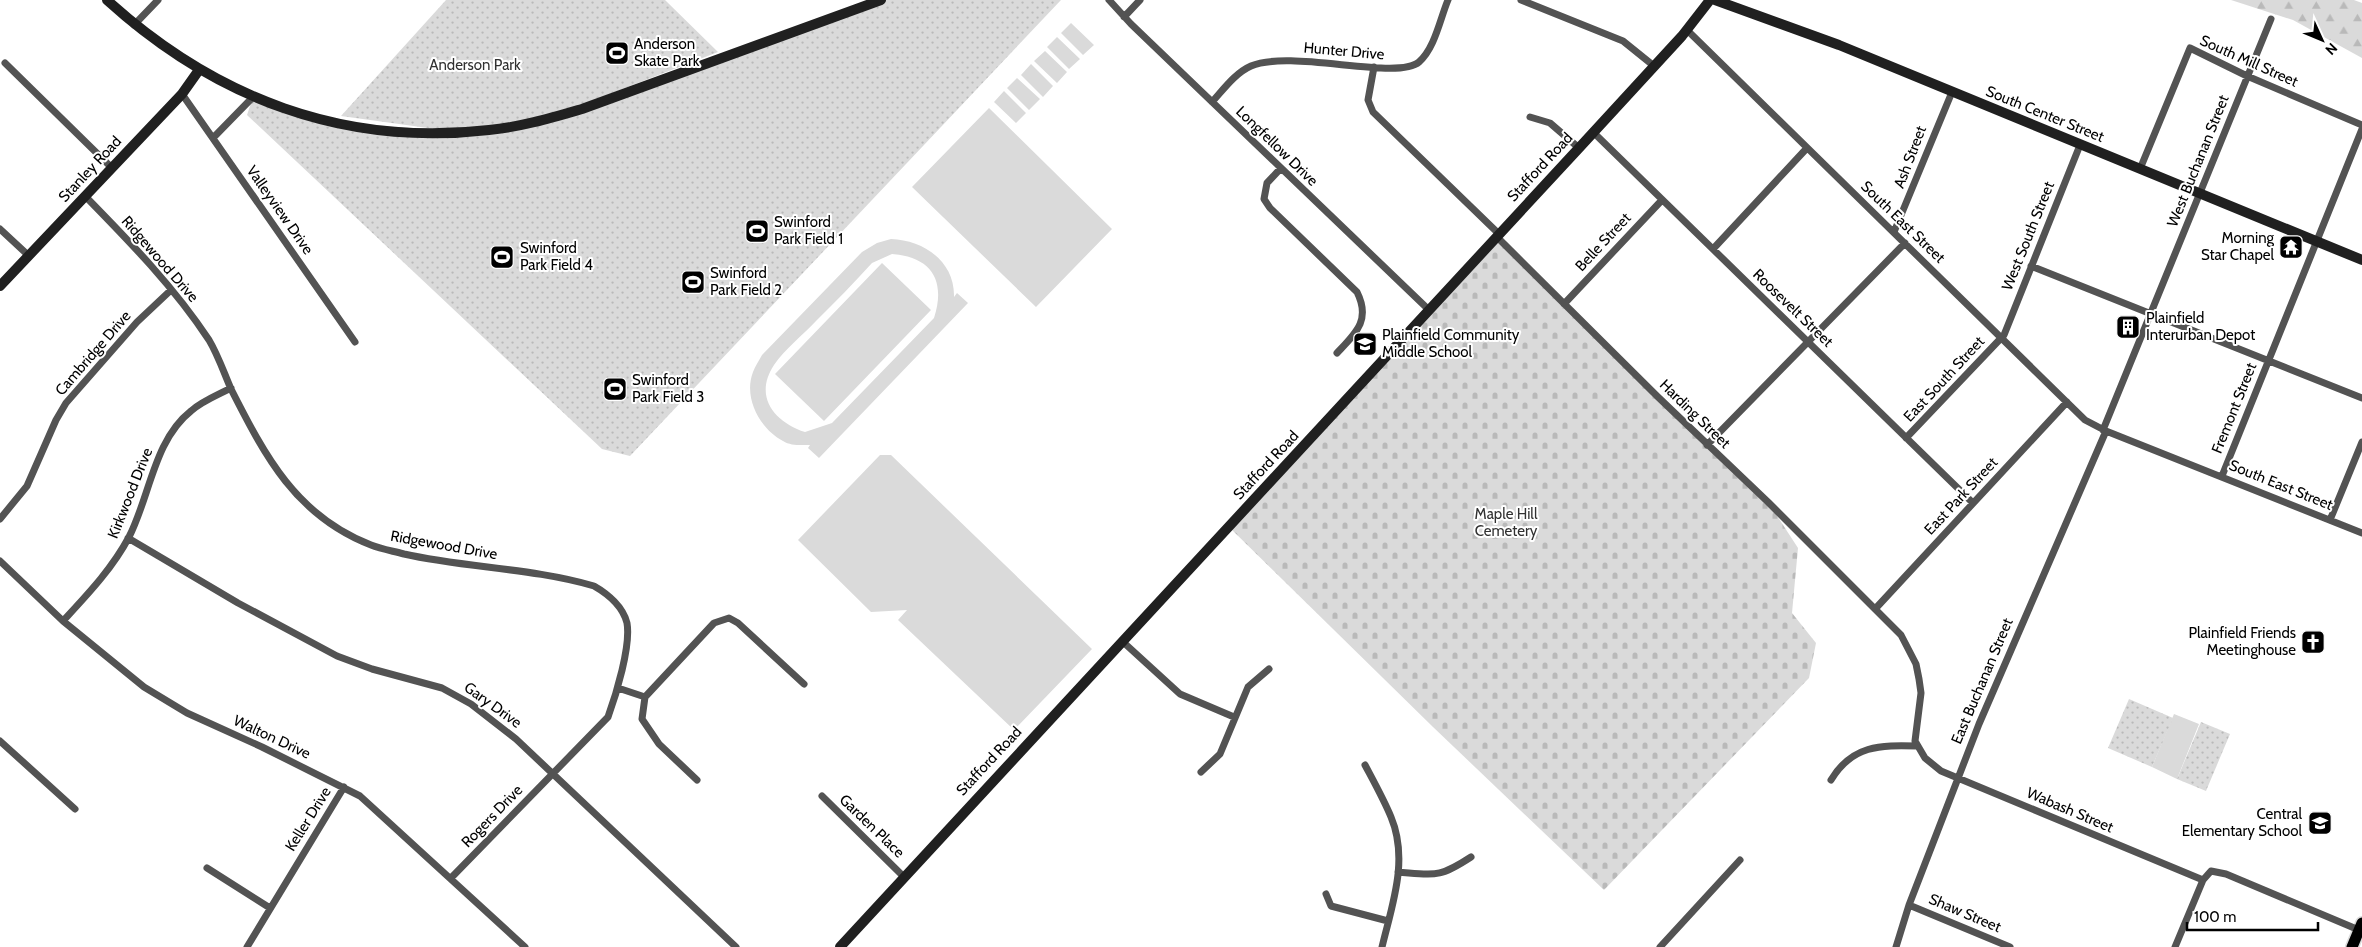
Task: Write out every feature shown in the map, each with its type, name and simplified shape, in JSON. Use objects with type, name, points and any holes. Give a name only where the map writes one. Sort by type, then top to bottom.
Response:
[{"type":"main road","points":[[2352,947],[2360,926]]},
{"type":"street","points":[[107,0],[134,25],[199,70],[253,97],[288,111],[372,130],[415,134],[490,130],[535,122],[582,109],[881,0]]},
{"type":"street","points":[[134,25],[158,0]]},
{"type":"street","name":"Longfellow Drive","points":[[1109,0],[1124,17],[1429,310]]},
{"type":"street","points":[[1124,17],[1140,0]]},
{"type":"street","name":"Hunter Drive","points":[[1212,102],[1243,71],[1262,63],[1330,62],[1403,69],[1417,63],[1430,45],[1448,0]]},
{"type":"street","points":[[1521,0],[1623,41],[1654,66]]},
{"type":"street","name":"Stafford Road","points":[[840,947],[903,876],[1579,148],[1687,30],[1710,0]]},
{"type":"street","name":"South Center Street","points":[[1715,0],[1839,45],[2362,260]]},
{"type":"street","name":"West Buchanan Street","points":[[2151,314],[2271,19]]},
{"type":"street","name":"South East Street","points":[[1687,30],[2085,420],[2104,431],[2362,532]]},
{"type":"street","name":"South Mill Street","points":[[2140,169],[2190,48],[2247,76],[2362,127]]},
{"type":"street","points":[[5,63],[112,168]]},
{"type":"street","name":"Harding Street","points":[[1374,67],[1368,100],[1373,112],[1707,446],[1768,502],[1876,608]]},
{"type":"street","name":"Stanley Road","points":[[0,286],[182,94],[199,70]]},
{"type":"street","name":"Ash Street","points":[[1894,232],[1952,92]]},
{"type":"street","name":"Valleyview Drive","points":[[182,94],[355,342]]},
{"type":"street","points":[[213,138],[253,97]]},
{"type":"street","points":[[1530,117],[1550,123],[1579,148]]},
{"type":"street","name":"Fremont Street","points":[[2222,476],[2362,127]]},
{"type":"street","name":"Roosevelt Street","points":[[1593,132],[1973,503]]},
{"type":"street","name":"West South Street","points":[[2001,338],[2080,145]]},
{"type":"street","points":[[1713,249],[1807,148]]},
{"type":"street","points":[[1281,168],[1267,183],[1264,199],[1357,292],[1363,305],[1362,320],[1352,338],[1337,353]]},
{"type":"street","name":"Ridgewood Drive","points":[[86,197],[140,251],[210,342],[231,388],[269,460],[290,489],[312,510],[354,538],[372,546],[424,558],[587,584],[601,590],[617,604],[627,624],[618,688],[608,717],[553,773]]},
{"type":"street","name":"Belle Street","points":[[1564,304],[1662,200]]},
{"type":"street","points":[[0,229],[28,255]]},
{"type":"street","points":[[1707,446],[1905,243]]},
{"type":"street","points":[[2031,266],[2362,398]]},
{"type":"street","name":"Cambridge Drive","points":[[0,519],[27,486],[56,420],[66,403],[137,322],[171,290]]},
{"type":"street","name":"East Buchanan Street","points":[[1896,947],[1909,905],[1957,778],[2010,648],[2104,431],[2151,314]]},
{"type":"street","name":"East South Street","points":[[1906,438],[2001,338]]},
{"type":"street","name":"Kirkwood Drive","points":[[63,621],[94,588],[128,538],[170,435],[191,410],[231,388]]},
{"type":"street","name":"East Park Street","points":[[1876,608],[2067,402]]},
{"type":"street","points":[[2330,520],[2362,442]]},
{"type":"street","name":"Gary Drive","points":[[128,538],[238,603],[336,656],[442,688],[489,716],[553,773],[736,947]]},
{"type":"street","name":"Walton Drive","points":[[0,561],[63,621],[130,676],[186,713],[344,787],[378,810],[525,947]]},
{"type":"street","points":[[1831,780],[1844,763],[1863,750],[1884,745],[1917,746],[1916,732],[1921,693],[1916,664],[1901,635],[1876,608]]},
{"type":"street","points":[[697,780],[660,744],[642,719],[645,697],[714,623],[729,618],[738,623],[804,684]]},
{"type":"street","points":[[1122,641],[1180,694],[1234,717]]},
{"type":"street","points":[[1201,772],[1220,754],[1248,687],[1269,669]]},
{"type":"street","points":[[618,688],[645,697]]},
{"type":"street","points":[[0,741],[75,809]]},
{"type":"street","name":"Wabash Street","points":[[1917,746],[1933,766],[1957,778],[2203,880]]},
{"type":"street","points":[[1365,765],[1396,831],[1399,848],[1398,872],[1382,947]]},
{"type":"street","name":"Rogers Drive","points":[[452,878],[553,773]]},
{"type":"street","name":"Keller Drive","points":[[248,947],[344,787]]},
{"type":"street","name":"Garden Place","points":[[822,796],[903,876]]},
{"type":"street","points":[[1398,872],[1441,874],[1448,872],[1471,857]]},
{"type":"street","points":[[1660,947],[1740,860]]},
{"type":"street","points":[[207,868],[270,908]]},
{"type":"street","points":[[2175,947],[2203,880],[2211,871],[2226,874],[2360,926]]},
{"type":"street","points":[[1326,894],[1331,906],[1388,921]]},
{"type":"street","name":"Shaw Street","points":[[1909,905],[2010,947]]},
{"type":"green space","name":"Anderson Park","points":[[446,0],[665,0],[718,52],[550,117],[879,0],[1061,0],[630,456],[602,449],[247,115],[253,97],[327,121],[457,132],[341,116]]},
{"type":"green space","points":[[2231,0],[2354,0],[2362,3],[2362,58],[2293,20]]},
{"type":"green space","points":[[1071,23],[1094,45],[1083,55],[1061,33]]},
{"type":"green space","points":[[1057,37],[1080,59],[1069,69],[1047,47]]},
{"type":"green space","points":[[1045,51],[1067,72],[1057,83],[1034,61]]},
{"type":"green space","points":[[1031,64],[1053,86],[1043,97],[1021,75]]},
{"type":"green space","points":[[1017,78],[1040,99],[1029,110],[1007,88]]},
{"type":"green space","points":[[1004,91],[1026,113],[1016,123],[994,102]]},
{"type":"green space","points":[[989,108],[1112,229],[1036,307],[912,187]]},
{"type":"green space","name":"Maple Hill Cemetery","points":[[1497,237],[1768,502],[1798,548],[1792,613],[1816,643],[1809,678],[1604,890],[1433,727],[1228,526]]},
{"type":"green space","points":[[891,239],[903,240],[925,248],[943,263],[949,273],[953,284],[954,297],[957,293],[968,303],[819,458],[808,448],[810,445],[786,443],[767,429],[752,402],[750,382],[762,355],[862,252],[877,243]],"holes":[[[892,254],[906,256],[926,266],[937,282],[938,293],[934,318],[832,423],[805,432],[785,422],[776,415],[770,407],[767,398],[768,377],[778,359],[872,263]]]},
{"type":"green space","points":[[882,263],[931,310],[824,421],[775,374]]},
{"type":"green space","points":[[880,455],[891,455],[1092,649],[1014,730],[898,620],[907,610],[871,612],[798,540]]},
{"type":"green space","points":[[2129,699],[2173,718],[2152,767],[2108,748]]},
{"type":"green space","points":[[2174,714],[2199,724],[2177,779],[2152,767]]},
{"type":"green space","points":[[2201,722],[2230,734],[2206,791],[2177,779]]},
{"type":"place","name":"Anderson Skate Park","points":[[617,53]]},
{"type":"place","name":"Swinford Park Field 1","points":[[757,231]]},
{"type":"place","name":"Morning Star Chapel","points":[[2291,247]]},
{"type":"place","name":"Swinford Park Field 4","points":[[502,257]]},
{"type":"place","name":"Swinford Park Field 2","points":[[693,282]]},
{"type":"place","name":"Plainfield Interurban Depot","points":[[2128,327]]},
{"type":"place","name":"Plainfield Community Middle School","points":[[1365,344]]},
{"type":"place","name":"Swinford Park Field 3","points":[[615,389]]},
{"type":"place","name":"Plainfield Friends Meetinghouse","points":[[2313,642]]},
{"type":"place","name":"Central Elementary School","points":[[2320,823]]}]
